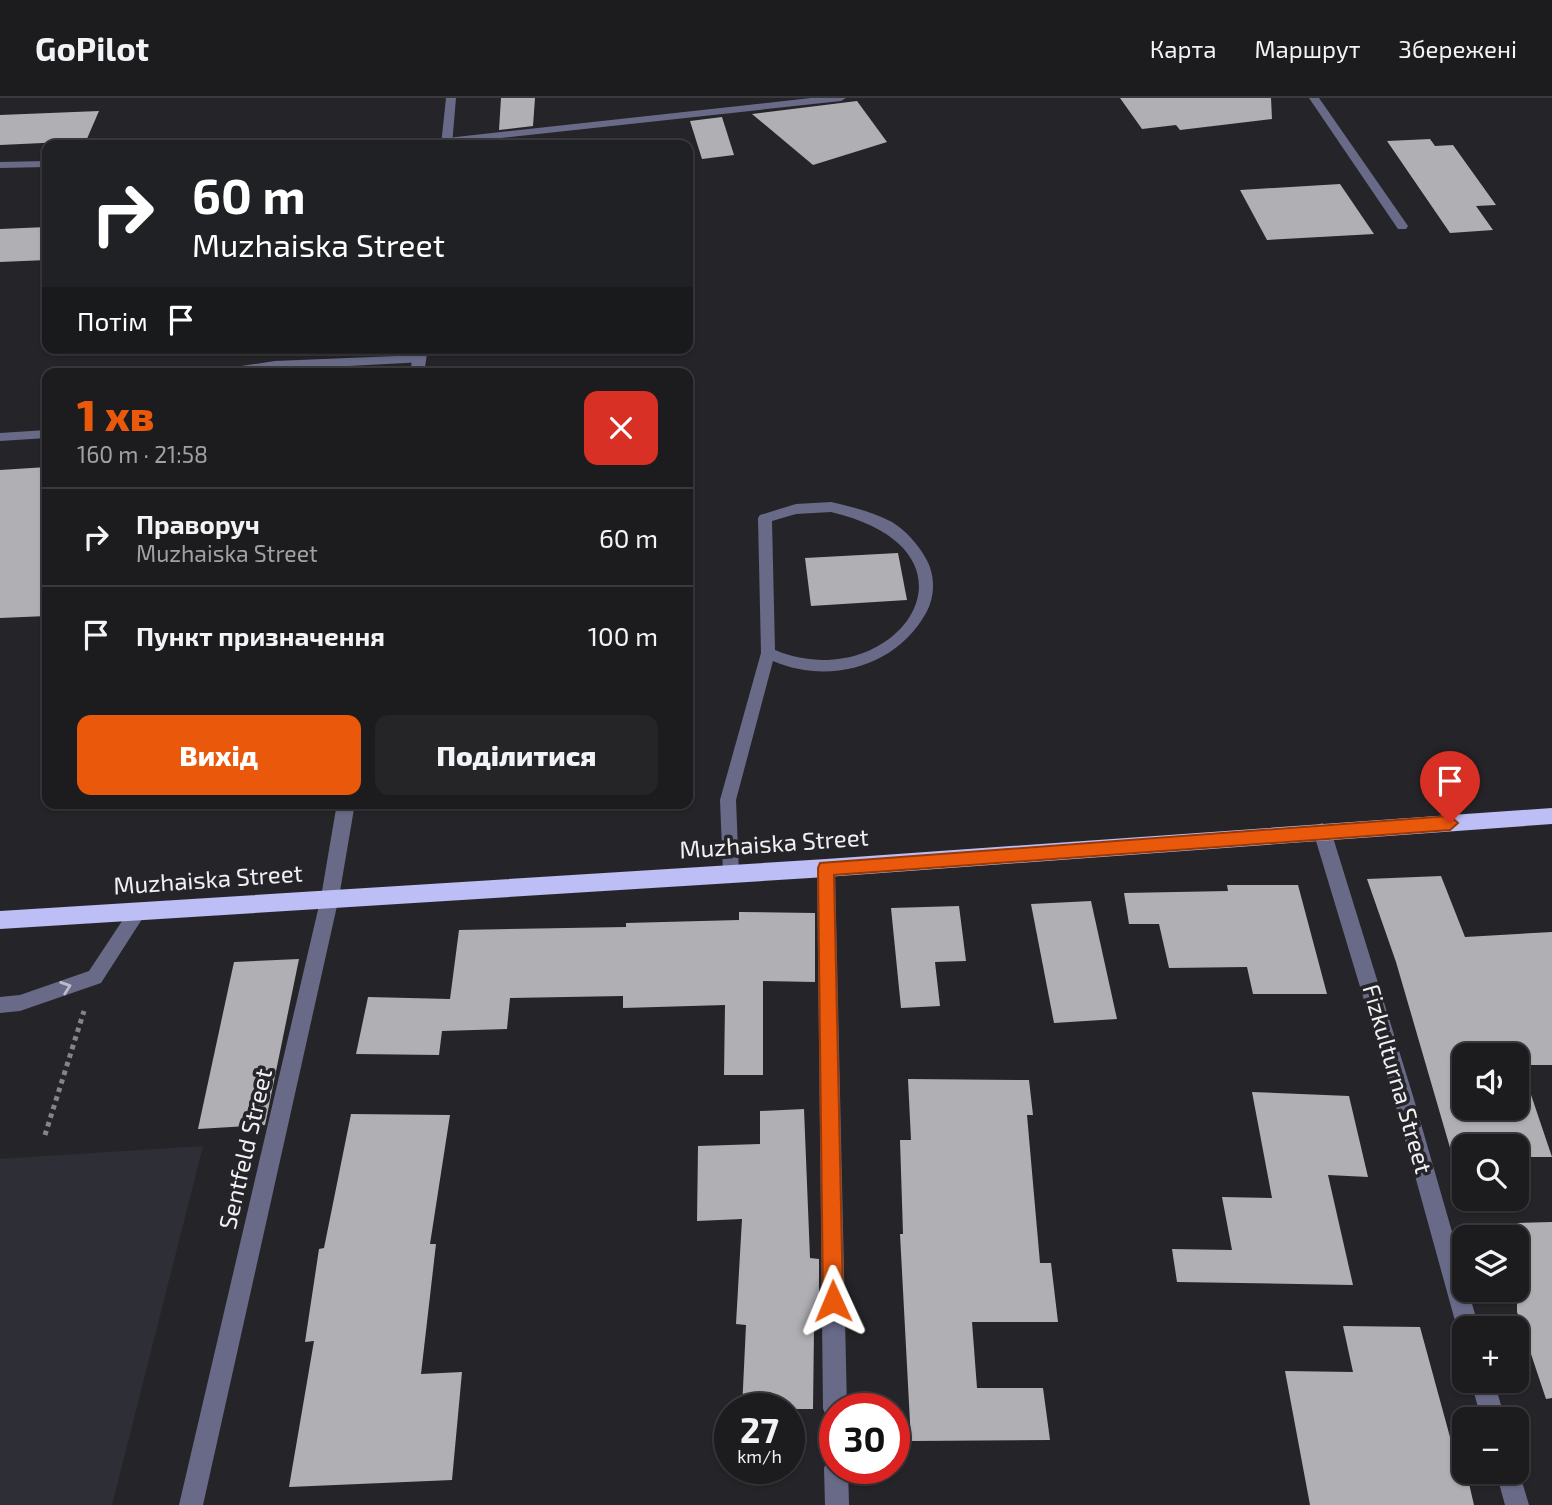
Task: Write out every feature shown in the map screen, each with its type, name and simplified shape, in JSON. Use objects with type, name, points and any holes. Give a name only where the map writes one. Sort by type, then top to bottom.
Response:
[{"type":"highway","name":"Muzhaiska Street","points":[[0,920],[330,897],[826,868],[1552,816]]},
{"type":"street","points":[[447,140],[451,98]]},
{"type":"street","points":[[473,140],[841,98]]},
{"type":"street","points":[[1314,98],[1402,226]]},
{"type":"street","points":[[0,165],[42,164]]},
{"type":"street","name":"Sentfeld Street","points":[[191,1505],[330,897],[345,809]]},
{"type":"street","name":"Fizkulturna Street","points":[[1322,831],[1403,1096],[1465,1316]]},
{"type":"street","points":[[826,868],[835,1393]]},
{"type":"street","points":[[836,1484],[837,1505]]},
{"type":"street","points":[[1511,1484],[1517,1505]]},
{"type":"lane","points":[[255,368],[419,360]]},
{"type":"lane","points":[[0,437],[42,434]]},
{"type":"lane","points":[[730,874],[728,800],[768,653],[765,518],[796,509],[831,507],[864,514],[893,529],[914,550],[926,576],[926,600],[915,625],[896,645],[867,660],[834,667],[800,665],[768,653]]},
{"type":"lane","points":[[0,1005],[20,1003],[95,977],[138,911]]},
{"type":"path","points":[[45,1135],[95,977]]},
{"type":"shaded area","points":[[203,1146],[112,1505],[0,1505],[0,1159]]},
{"type":"building","points":[[501,98],[535,98],[533,126],[499,130]]},
{"type":"building","points":[[1120,98],[1271,98],[1272,119],[1180,130],[1176,125],[1142,129]]},
{"type":"building","points":[[857,101],[887,142],[813,165],[752,114]]},
{"type":"building","points":[[99,111],[86,140],[42,140],[42,143],[0,145],[0,115]]},
{"type":"building","points":[[722,117],[734,155],[702,159],[690,121]]},
{"type":"building","points":[[1430,139],[1435,146],[1453,145],[1496,205],[1476,206],[1493,230],[1450,233],[1387,141]]},
{"type":"building","points":[[1340,184],[1374,234],[1267,240],[1240,190]]},
{"type":"building","points":[[42,227],[42,260],[0,262],[0,229]]},
{"type":"building","points":[[42,467],[42,616],[0,618],[0,470]]},
{"type":"building","points":[[898,553],[907,600],[811,606],[805,558]]},
{"type":"building","points":[[1441,876],[1465,937],[1552,932],[1552,1065],[1529,1065],[1529,1043],[1452,1043],[1452,1120],[1529,1120],[1529,1089],[1552,1157],[1529,1157],[1529,1134],[1452,1134],[1452,1155],[1396,962],[1367,879]]},
{"type":"building","points":[[1227,885],[1298,885],[1327,994],[1253,994],[1247,967],[1169,968],[1159,924],[1129,924],[1124,893],[1228,891]]},
{"type":"building","points":[[1091,901],[1117,1019],[1054,1023],[1031,904]]},
{"type":"building","points":[[959,906],[966,961],[935,962],[940,1006],[901,1008],[891,908]]},
{"type":"building","points":[[739,912],[815,913],[815,982],[763,981],[763,1075],[724,1075],[725,1005],[623,1008],[623,996],[510,998],[507,1029],[442,1031],[439,1055],[356,1054],[368,997],[450,999],[459,930],[626,927],[626,923],[739,920]]},
{"type":"building","points":[[299,959],[265,1125],[198,1129],[234,962]]},
{"type":"building","points":[[908,1079],[1029,1080],[1033,1115],[1027,1115],[1040,1263],[1051,1263],[1058,1322],[972,1322],[977,1388],[1043,1388],[1050,1440],[911,1441],[900,1234],[903,1234],[900,1140],[911,1140]]},
{"type":"building","points":[[1252,1092],[1349,1096],[1368,1177],[1328,1175],[1353,1285],[1177,1282],[1172,1249],[1232,1250],[1222,1197],[1272,1198]]},
{"type":"building","points":[[804,1109],[810,1258],[819,1259],[819,1329],[814,1329],[813,1409],[805,1409],[805,1393],[743,1393],[746,1325],[736,1324],[742,1219],[697,1221],[698,1146],[760,1144],[760,1111]]},
{"type":"building","points":[[351,1114],[450,1115],[430,1244],[436,1244],[421,1374],[462,1372],[452,1480],[289,1487],[314,1341],[305,1342],[319,1249],[324,1248]]},
{"type":"building","points":[[1552,1222],[1552,1398],[1546,1399],[1529,1348],[1529,1316],[1518,1316],[1517,1312],[1517,1302],[1529,1302],[1529,1225],[1517,1223]]},
{"type":"building","points":[[1343,1326],[1420,1327],[1452,1444],[1452,1484],[1469,1484],[1474,1505],[1310,1505],[1285,1371],[1353,1372]]},
{"type":"route","points":[[833,1301],[826,868],[1450,823]]}]
